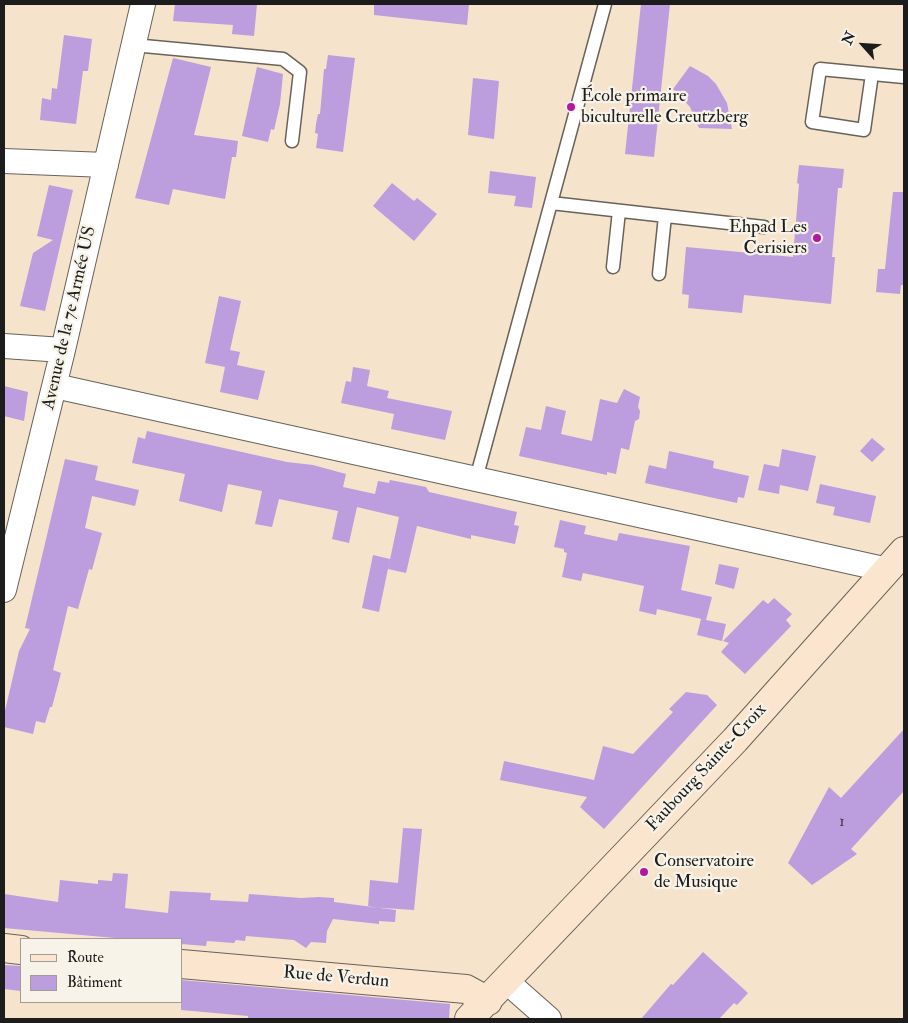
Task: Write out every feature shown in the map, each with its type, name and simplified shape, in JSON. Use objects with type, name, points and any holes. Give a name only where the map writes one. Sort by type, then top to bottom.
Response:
[{"type":"main road","name":"Faubourg Sainte-Croix","points":[[478,1010],[736,740],[896,560]]},
{"type":"main road","points":[[4,948],[20,950]]},
{"type":"main road","name":"Rue de Verdun","points":[[182,964],[466,989],[478,1010]]},
{"type":"street","name":"Avenue de la 7e Armée US","points":[[4,590],[12,526],[55,386],[143,4]]},
{"type":"street","points":[[4,162],[106,165]]},
{"type":"street","points":[[4,346],[64,350]]},
{"type":"street","points":[[55,386],[476,479],[896,560]]},
{"type":"street","points":[[506,981],[550,1019]]},
{"type":"lane","points":[[476,479],[605,4]]},
{"type":"lane","points":[[133,45],[283,60],[293,64],[300,72],[292,142]]},
{"type":"lane","points":[[872,74],[864,130],[812,122],[820,68],[904,77]]},
{"type":"lane","points":[[551,203],[764,227]]},
{"type":"lane","points":[[613,267],[619,211]]},
{"type":"lane","points":[[659,274],[665,216]]},
{"type":"building","points":[[175,4],[257,4],[254,36],[232,34],[233,25],[173,21]]},
{"type":"building","points":[[374,4],[469,4],[467,25],[374,15]]},
{"type":"building","points":[[641,4],[670,4],[654,157],[625,154]]},
{"type":"building","points":[[64,35],[92,39],[88,71],[83,71],[76,124],[40,120],[42,98],[51,100],[52,88],[57,89]]},
{"type":"building","points":[[328,55],[355,58],[343,152],[316,148],[318,134],[315,133],[316,124],[318,114],[320,114],[324,69],[326,69]]},
{"type":"building","points":[[173,58],[211,67],[194,135],[238,141],[236,157],[232,157],[225,199],[173,189],[169,205],[135,198]]},
{"type":"building","points":[[690,66],[708,76],[716,84],[727,103],[732,129],[699,128],[690,107],[673,89]]},
{"type":"building","points":[[257,67],[283,74],[280,104],[274,130],[271,129],[268,142],[242,136]]},
{"type":"building","points":[[473,78],[499,81],[494,139],[468,135]]},
{"type":"building","name":"Ehpad Les Cerisiers","points":[[799,165],[844,169],[842,188],[838,188],[832,257],[835,257],[831,304],[744,295],[742,313],[688,308],[689,295],[682,294],[686,247],[793,257]]},
{"type":"building","points":[[490,171],[536,177],[532,208],[514,206],[516,196],[488,193]]},
{"type":"building","points":[[392,183],[414,201],[417,198],[437,214],[414,241],[373,206]]},
{"type":"building","points":[[49,185],[73,190],[45,311],[20,306],[33,253],[53,240],[37,236]]},
{"type":"building","points":[[893,192],[904,192],[904,285],[901,285],[900,294],[876,292],[878,269],[885,269]]},
{"type":"building","points":[[219,296],[241,301],[230,350],[240,352],[237,365],[265,371],[258,400],[220,392],[225,367],[205,363]]},
{"type":"building","points":[[353,367],[370,370],[367,386],[389,391],[387,398],[452,411],[445,440],[391,429],[394,414],[341,403],[346,381],[351,382]]},
{"type":"building","points":[[4,386],[28,392],[24,421],[4,416]]},
{"type":"building","points":[[624,389],[640,397],[638,407],[640,411],[639,419],[635,421],[629,450],[621,448],[616,474],[607,472],[607,475],[519,456],[526,427],[541,430],[546,406],[566,411],[561,434],[592,441],[600,399],[617,403]]},
{"type":"building","points":[[147,431],[287,462],[313,465],[346,474],[343,487],[375,494],[378,481],[389,483],[390,480],[426,487],[429,492],[517,512],[514,525],[519,526],[515,544],[471,535],[471,539],[417,526],[406,573],[388,569],[399,517],[357,507],[349,543],[332,539],[338,511],[279,499],[272,527],[255,524],[262,491],[228,484],[222,512],[179,501],[185,474],[132,463],[138,437],[145,439]]},
{"type":"building","points":[[872,438],[885,449],[872,462],[860,451]]},
{"type":"building","points":[[782,449],[816,456],[808,491],[780,485],[779,494],[758,490],[764,464],[779,467]]},
{"type":"building","points":[[669,451],[714,461],[713,468],[749,476],[744,498],[738,497],[737,503],[645,483],[649,465],[666,469]]},
{"type":"building","points":[[65,459],[98,466],[95,480],[139,490],[135,506],[92,496],[85,528],[102,533],[92,570],[89,569],[78,609],[68,606],[53,670],[61,673],[52,707],[50,707],[45,723],[36,721],[33,734],[4,727],[4,715],[19,651],[30,629],[25,628]]},
{"type":"building","points":[[820,484],[876,496],[870,523],[833,515],[835,507],[816,503]]},
{"type":"building","points":[[560,520],[586,526],[584,534],[617,541],[619,533],[690,546],[681,590],[712,597],[706,620],[657,609],[656,615],[639,611],[644,586],[583,573],[581,581],[562,577],[567,553],[564,552],[564,549],[554,547]]},
{"type":"building","points":[[373,555],[390,559],[379,612],[362,608]]},
{"type":"building","points":[[719,564],[739,568],[734,589],[715,584]]},
{"type":"building","points":[[774,598],[792,614],[786,620],[791,626],[745,674],[721,652],[729,643],[723,641],[763,600],[768,604]]},
{"type":"building","points":[[701,619],[726,624],[722,641],[697,635]]},
{"type":"building","points":[[686,692],[707,695],[717,705],[604,829],[580,807],[587,797],[500,780],[504,761],[594,780],[603,746],[633,754],[673,712],[669,709]]},
{"type":"building","points":[[904,729],[904,791],[851,849],[857,854],[812,885],[788,863],[829,787],[841,798]]},
{"type":"building","points":[[403,828],[422,829],[414,910],[368,907],[370,880],[398,883]]},
{"type":"building","points":[[113,873],[128,874],[125,908],[168,913],[170,891],[211,893],[210,900],[248,902],[249,894],[301,898],[319,897],[334,898],[334,902],[396,910],[395,922],[379,921],[379,924],[333,919],[327,931],[326,943],[311,942],[306,948],[294,940],[246,936],[245,941],[236,940],[234,943],[207,941],[206,946],[182,944],[182,938],[115,938],[4,928],[4,894],[58,902],[60,880],[98,884],[98,880],[112,881]]},
{"type":"building","points":[[703,952],[748,993],[737,1005],[734,1003],[719,1019],[641,1019],[671,984],[673,985]]},
{"type":"building","points":[[4,965],[20,966],[20,991],[4,989]]},
{"type":"building","points":[[182,980],[450,1004],[449,1019],[248,1019],[248,1016],[181,1010]]},
{"type":"place","name":"École primaire biculturelle Creutzberg","points":[[571,107]]},
{"type":"place","name":"Ehpad Les Cerisiers","points":[[817,238]]},
{"type":"place","name":"Conservatoire de Musique","points":[[644,872]]}]
